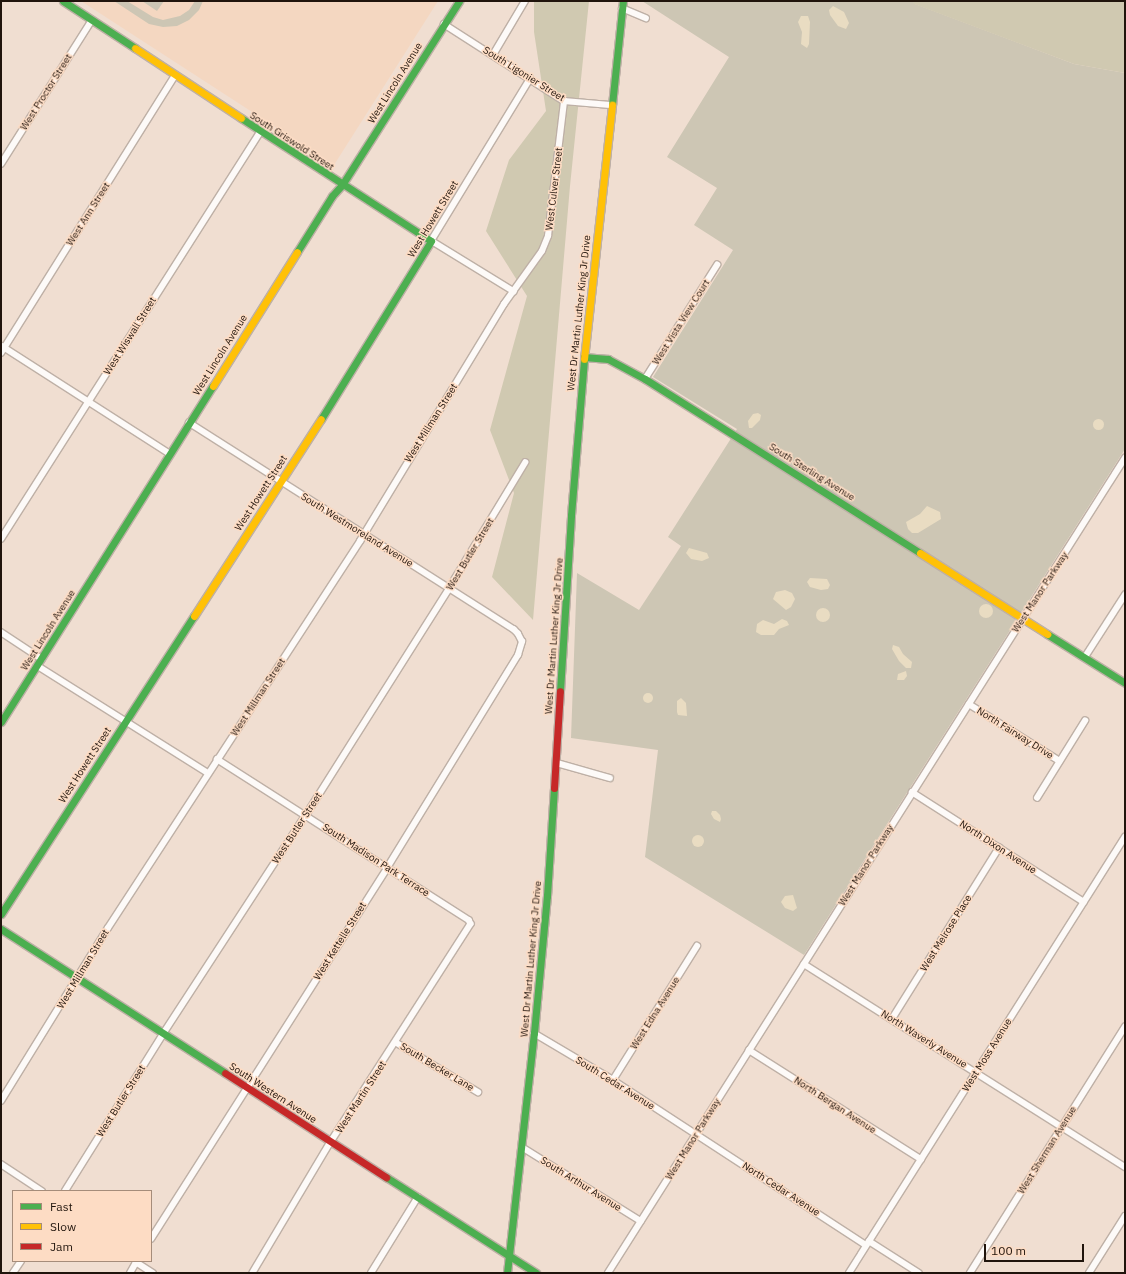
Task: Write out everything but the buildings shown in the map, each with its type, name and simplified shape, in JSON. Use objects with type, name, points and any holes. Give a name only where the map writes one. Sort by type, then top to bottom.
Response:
[{"type":"main road","name":"South Griswold Street","points":[[63,1],[260,132],[431,241]]},
{"type":"main road","name":"West Lincoln Avenue","points":[[1,722],[38,666],[332,196],[342,185],[459,1]]},
{"type":"main road","name":"West Dr Martin Luther King Jr Drive","points":[[507,1273],[522,1147],[547,896],[571,515],[584,357],[622,5]]},
{"type":"main road","name":"West Howett Street","points":[[1,914],[281,483],[431,241]]},
{"type":"main road","name":"South Sterling Avenue","points":[[584,357],[608,359],[645,379],[1125,683]]},
{"type":"main road","name":"South Western Avenue","points":[[1,929],[536,1273]]},
{"type":"street","points":[[493,54],[525,1]]},
{"type":"street","points":[[622,5],[646,18]]},
{"type":"street","name":"West Proctor Street","points":[[1,164],[92,20]]},
{"type":"street","name":"South Ligonier Street","points":[[444,24],[493,54],[564,101],[610,105]]},
{"type":"street","name":"West Ann Street","points":[[2,349],[175,76]]},
{"type":"street","name":"West Howett Street","points":[[431,241],[530,79]]},
{"type":"street","name":"West Culver Street","points":[[514,292],[542,251],[548,236],[564,101]]},
{"type":"street","name":"West Wiswall Street","points":[[1,539],[260,132]]},
{"type":"street","name":"South Griswold Street","points":[[431,241],[514,292]]},
{"type":"street","name":"West Vista View Court","points":[[645,379],[717,265]]},
{"type":"street","name":"West Millman Street","points":[[1,1101],[50,1025],[76,978],[208,772],[364,534],[504,304],[514,292]]},
{"type":"street","points":[[2,349],[170,454]]},
{"type":"street","name":"South Westmoreland Avenue","points":[[189,423],[281,483],[364,534],[448,590],[516,632],[522,640]]},
{"type":"street","name":"West Manor Parkway","points":[[608,1273],[1125,458]]},
{"type":"street","name":"West Butler Street","points":[[66,1190],[163,1034],[306,815],[448,590],[525,463]]},
{"type":"street","points":[[1085,657],[1125,595]]},
{"type":"street","points":[[1,632],[42,659]]},
{"type":"street","name":"West Kettelle Street","points":[[152,1237],[387,868],[518,655],[522,640]]},
{"type":"street","points":[[38,666],[208,772]]},
{"type":"street","name":"North Fairway Drive","points":[[969,704],[1060,761]]},
{"type":"street","points":[[1037,798],[1086,721]]},
{"type":"street","name":"South Madison Park Terrace","points":[[217,759],[470,920],[471,924]]},
{"type":"street","points":[[556,763],[610,778]]},
{"type":"street","name":"North Dixon Avenue","points":[[912,792],[1084,902]]},
{"type":"street","name":"West Moss Avenue","points":[[848,1273],[1125,837]]},
{"type":"street","name":"West Melrose Place","points":[[892,1019],[999,848]]},
{"type":"street","name":"West Martin Street","points":[[253,1273],[331,1142],[471,924]]},
{"type":"street","name":"West Edna Avenue","points":[[613,1080],[697,946]]},
{"type":"street","name":"North Waverly Avenue","points":[[804,964],[1125,1167]]},
{"type":"street","name":"West Sherman Avenue","points":[[970,1273],[1125,1027]]},
{"type":"street","name":"South Cedar Avenue","points":[[534,1033],[613,1080],[696,1134]]},
{"type":"street","name":"South Becker Lane","points":[[396,1043],[478,1092]]},
{"type":"street","name":"North Bergan Avenue","points":[[749,1050],[920,1159]]},
{"type":"street","name":"North Cedar Avenue","points":[[696,1134],[868,1243],[919,1273]]},
{"type":"street","name":"South Arthur Avenue","points":[[522,1147],[641,1221]]},
{"type":"street","points":[[1,1164],[40,1190]]},
{"type":"street","points":[[371,1273],[418,1197]]},
{"type":"street","points":[[1089,1273],[1125,1216]]},
{"type":"street","points":[[13,1273],[20,1262]]},
{"type":"street","points":[[130,1273],[137,1262],[153,1273]]},
{"type":"shaded area","points":[[81,1],[438,1],[334,165]]},
{"type":"shaded area","points":[[114,1],[127,1],[153,17],[163,20],[180,16],[189,10],[195,1],[203,1],[199,10],[189,20],[177,26],[163,27],[149,24]]},
{"type":"shaded area","points":[[142,1],[164,1],[157,11]]},
{"type":"shaded area","points":[[534,1],[589,1],[570,186],[533,620],[492,577],[514,493],[490,430],[527,296],[486,231],[509,160],[546,111],[534,32]]},
{"type":"shaded area","points":[[642,1],[913,1],[915,4],[1074,64],[1125,73],[1125,449],[804,955],[645,857],[658,750],[571,738],[577,573],[639,610],[681,546],[668,537],[737,429],[653,377],[733,250],[694,225],[717,188],[667,157],[729,57]]},
{"type":"shaded area","points":[[913,1],[1125,1],[1125,73],[1074,64],[914,4]]},
{"type":"sand","points":[[833,6],[844,12],[849,23],[846,29],[838,26],[830,15],[829,10]]},
{"type":"sand","points":[[801,16],[808,16],[810,22],[809,44],[807,48],[801,44],[802,32],[798,22]]},
{"type":"sand","points":[[758,413],[761,415],[760,420],[752,428],[749,428],[748,421],[753,414]]},
{"type":"sand","points":[[1098,418],[1102,420],[1104,424],[1102,428],[1098,430],[1094,428],[1092,424],[1094,420]]},
{"type":"sand","points":[[927,506],[940,512],[941,519],[918,533],[912,533],[908,529],[906,522],[920,514]]},
{"type":"sand","points":[[689,548],[707,553],[709,558],[702,561],[691,559],[686,553]]},
{"type":"sand","points":[[810,578],[827,579],[830,585],[828,589],[821,590],[810,587],[807,582]]},
{"type":"sand","points":[[785,590],[792,593],[795,599],[791,607],[786,610],[773,599],[776,592]]},
{"type":"sand","points":[[986,604],[991,606],[993,611],[991,616],[986,618],[981,616],[979,611],[981,606]]},
{"type":"sand","points":[[820,608],[826,608],[830,612],[830,618],[826,622],[820,622],[816,618],[816,612]]},
{"type":"sand","points":[[782,619],[787,621],[789,625],[779,629],[774,635],[761,635],[756,632],[757,624],[763,620],[774,624]]},
{"type":"sand","points":[[893,645],[899,647],[903,654],[912,662],[911,668],[906,668],[899,661],[892,649]]},
{"type":"sand","points":[[906,671],[907,676],[904,680],[897,680],[898,674]]},
{"type":"sand","points":[[648,693],[653,698],[648,703],[643,698]]},
{"type":"sand","points":[[681,698],[686,703],[687,716],[678,715],[677,712],[677,701]]},
{"type":"sand","points":[[712,811],[716,811],[720,815],[720,822],[714,819],[711,814]]},
{"type":"sand","points":[[698,835],[702,837],[704,841],[702,845],[698,847],[694,845],[692,841],[694,837]]},
{"type":"sand","points":[[793,895],[797,908],[793,911],[785,908],[781,902],[785,896]]},
{"type":"traffic: fast","points":[[63,1],[135,48]]},
{"type":"traffic: fast","points":[[297,252],[332,196],[342,185],[459,1]]},
{"type":"traffic: fast","points":[[612,105],[623,1]]},
{"type":"traffic: fast","points":[[241,118],[431,241],[321,419]]},
{"type":"traffic: fast","points":[[584,357],[608,359],[645,379],[920,553]]},
{"type":"traffic: fast","points":[[560,691],[571,515],[584,359]]},
{"type":"traffic: fast","points":[[1,722],[213,386]]},
{"type":"traffic: fast","points":[[1,914],[194,616]]},
{"type":"traffic: fast","points":[[1047,634],[1125,683]]},
{"type":"traffic: fast","points":[[507,1273],[534,1033],[547,896],[554,788]]},
{"type":"traffic: fast","points":[[1,929],[225,1073]]},
{"type":"traffic: fast","points":[[386,1177],[536,1273]]},
{"type":"traffic: slow","points":[[135,48],[241,118]]},
{"type":"traffic: slow","points":[[584,359],[612,105]]},
{"type":"traffic: slow","points":[[213,386],[297,252]]},
{"type":"traffic: slow","points":[[194,616],[321,419]]},
{"type":"traffic: slow","points":[[920,553],[1047,634]]},
{"type":"traffic: jam","points":[[554,788],[560,691]]},
{"type":"traffic: jam","points":[[225,1073],[386,1177]]}]
